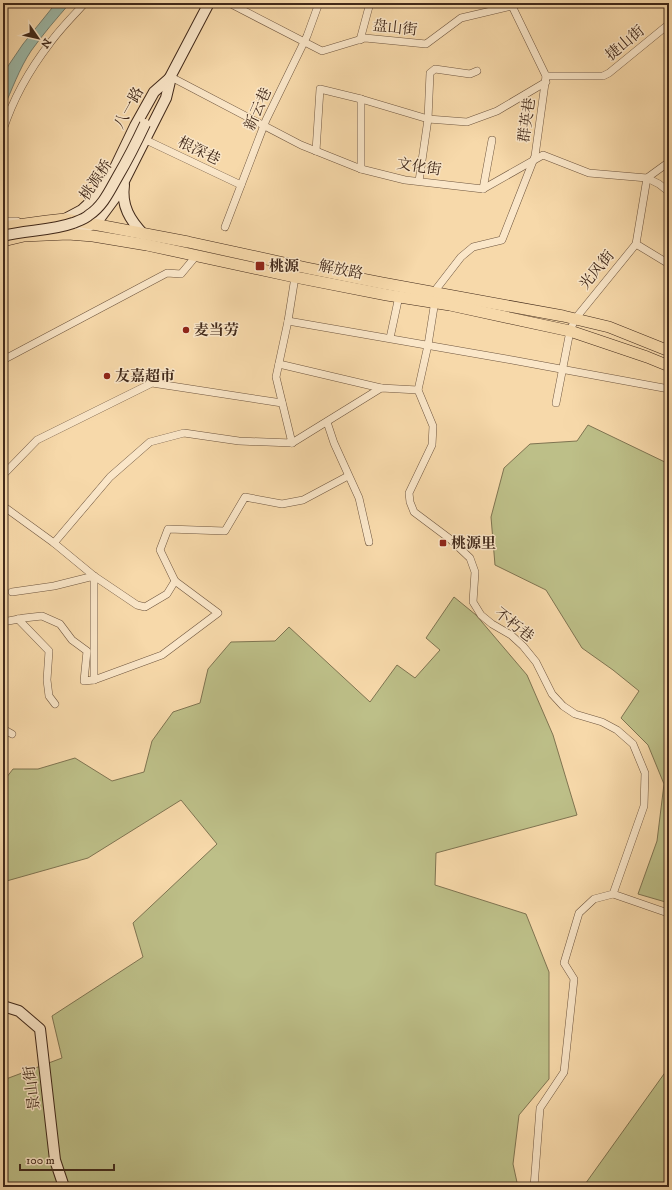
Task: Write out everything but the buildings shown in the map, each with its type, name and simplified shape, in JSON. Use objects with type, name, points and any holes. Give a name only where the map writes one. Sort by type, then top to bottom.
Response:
[{"type":"main road","name":"八一路","points":[[65,219],[82,210],[97,196],[111,176],[135,126],[154,92],[171,77],[209,3]]},
{"type":"main road","name":"桃源桥","points":[[3,236],[72,224],[89,216],[98,208],[107,196],[171,77]]},
{"type":"main road","points":[[68,234],[93,224],[100,218],[117,195],[166,98],[171,77]]},
{"type":"main road","points":[[111,176],[94,215],[93,224],[102,234],[117,240]]},
{"type":"main road","points":[[125,179],[123,192],[124,205],[134,224],[144,235]]},
{"type":"main road","name":"解放路","points":[[3,227],[65,219],[144,235],[188,242],[376,282],[570,331],[669,366]]},
{"type":"main road","name":"解放路","points":[[3,241],[24,236],[68,234],[117,240],[147,245],[295,277],[399,296],[435,297],[549,313],[609,327],[669,351]]},
{"type":"main road","name":"景山街","points":[[3,1006],[19,1011],[40,1029],[55,1160],[64,1187]]},
{"type":"street","points":[[3,130],[6,120],[27,76],[50,43],[84,3]]},
{"type":"street","name":"盘山街","points":[[229,3],[322,52],[365,38],[426,44],[461,18],[511,4]]},
{"type":"street","name":"新云巷","points":[[224,227],[264,126],[304,42],[319,3]]},
{"type":"street","points":[[360,40],[370,3]]},
{"type":"street","points":[[316,151],[320,89],[361,99],[428,119],[467,122],[497,111],[546,79],[511,4]]},
{"type":"street","name":"捷山街","points":[[546,79],[603,76],[609,73],[669,24]]},
{"type":"street","points":[[419,181],[428,119],[430,73],[435,69],[470,74],[477,71]]},
{"type":"street","name":"文化街","points":[[171,77],[301,145],[361,169],[405,180],[483,189]]},
{"type":"street","name":"群英巷","points":[[435,297],[437,288],[462,257],[473,247],[502,240],[534,160],[546,79]]},
{"type":"street","points":[[361,99],[361,169]]},
{"type":"street","name":"根深巷","points":[[146,140],[241,185]]},
{"type":"street","points":[[483,189],[492,140]]},
{"type":"street","points":[[483,189],[543,155],[589,173],[647,178],[659,184],[669,192]]},
{"type":"street","points":[[647,178],[669,162]]},
{"type":"street","name":"光风街","points":[[556,404],[570,331],[575,319],[636,244],[647,178]]},
{"type":"street","points":[[3,221],[47,221]]},
{"type":"street","points":[[636,244],[669,264]]},
{"type":"street","points":[[3,360],[167,273],[181,274],[196,256]]},
{"type":"street","points":[[292,443],[276,377],[288,321],[295,277]]},
{"type":"street","points":[[390,338],[399,296]]},
{"type":"street","points":[[278,364],[381,388],[418,390],[428,345],[435,297]]},
{"type":"street","points":[[288,321],[669,389]]},
{"type":"street","points":[[3,475],[37,440],[152,383],[282,403]]},
{"type":"street","points":[[54,543],[110,477],[150,442],[184,433],[239,441],[292,443],[381,388]]},
{"type":"street","name":"不朽巷","points":[[418,390],[433,426],[432,445],[409,493],[410,502],[414,512],[450,539],[470,558],[475,572],[473,602],[481,615],[523,646],[536,662],[552,694],[563,706],[575,714],[602,722],[617,730],[633,744],[645,773],[644,806],[613,894]]},
{"type":"street","points":[[327,422],[334,443],[359,498],[369,542]]},
{"type":"street","points":[[3,622],[42,616],[60,624],[72,640],[87,651],[84,681],[94,680],[162,655],[218,613],[175,581],[160,550],[168,529],[225,531],[245,497],[282,504],[303,500],[348,476]]},
{"type":"street","points":[[3,506],[54,543],[94,576],[137,605],[145,607],[167,594],[175,581]]},
{"type":"street","points":[[12,592],[54,586],[94,576]]},
{"type":"street","points":[[94,576],[94,680]]},
{"type":"street","points":[[18,619],[49,651],[47,680],[49,696],[55,704]]},
{"type":"street","points":[[3,729],[12,734]]},
{"type":"street","points":[[534,1187],[540,1108],[564,1072],[574,980],[564,963],[579,912],[594,898],[613,894],[665,912]]},
{"type":"green space","points":[[588,425],[669,464],[669,903],[638,894],[657,841],[664,784],[648,745],[621,718],[639,691],[582,648],[546,590],[495,565],[491,517],[504,468],[530,444],[577,441]]},
{"type":"green space","points":[[454,597],[476,615],[527,675],[553,735],[577,815],[436,853],[435,885],[526,914],[549,972],[549,1079],[519,1115],[513,1164],[518,1187],[3,1187],[3,1075],[6,1079],[62,1058],[52,1016],[143,957],[133,923],[217,844],[181,800],[88,858],[3,882],[3,782],[13,769],[38,769],[75,758],[112,781],[144,772],[152,741],[173,712],[200,703],[208,669],[231,642],[275,641],[289,627],[370,702],[397,665],[415,678],[440,650],[426,638]]},
{"type":"green space","points":[[669,1067],[669,1187],[583,1187]]},
{"type":"shaded area","points":[[56,3],[70,3],[31,51],[19,72],[3,109],[3,79],[6,69],[23,44]]},
{"type":"place","name":"桃源","points":[[260,266]]},
{"type":"place","name":"麦当劳","points":[[186,330]]},
{"type":"place","name":"友嘉超市","points":[[107,376]]},
{"type":"place","name":"桃源里","points":[[443,543]]}]
